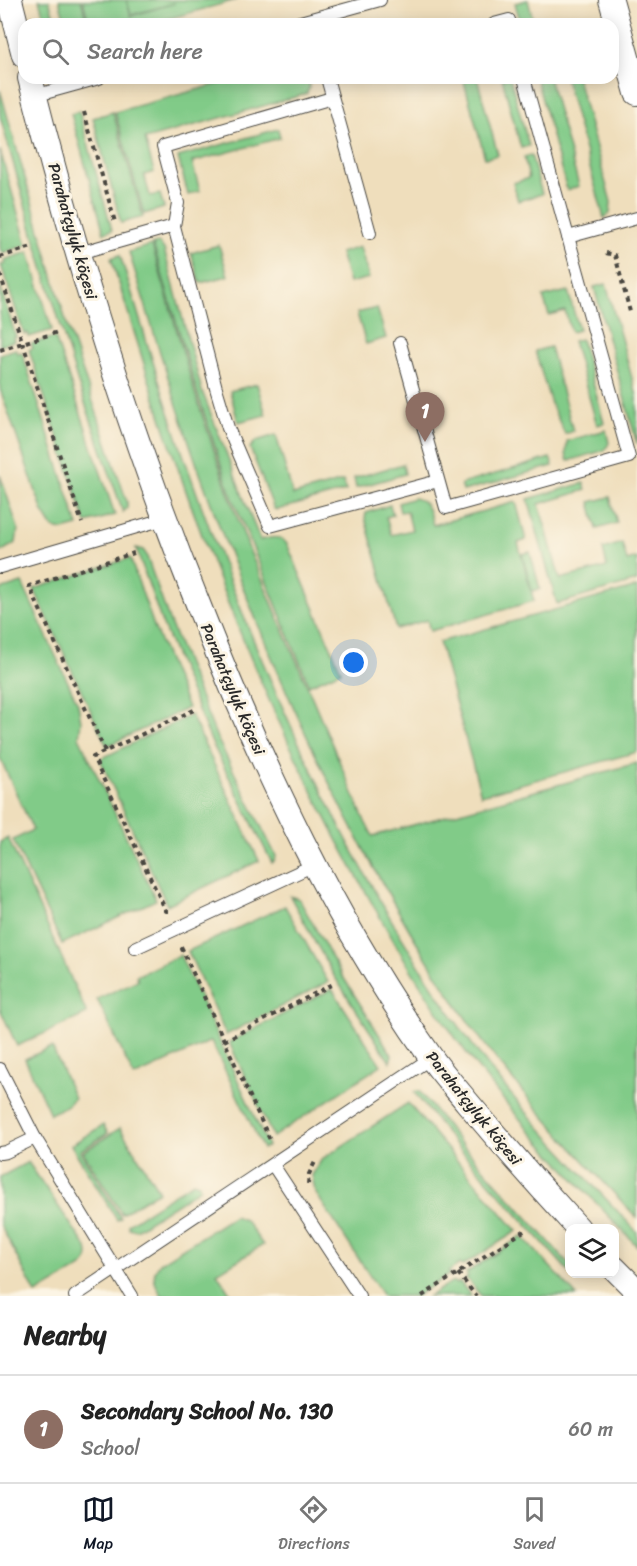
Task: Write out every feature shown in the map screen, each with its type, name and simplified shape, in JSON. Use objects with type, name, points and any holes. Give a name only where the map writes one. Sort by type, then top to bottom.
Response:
[{"type":"street","points":[[10,0],[13,28],[18,40]]},
{"type":"street","points":[[611,0],[616,18]]},
{"type":"street","points":[[619,29],[637,93]]},
{"type":"street","name":"Parahatçylyk köçesi","points":[[32,87],[126,408],[164,519],[226,677],[266,768],[314,865],[374,970],[431,1058],[502,1144],[574,1224]]},
{"type":"street","points":[[619,1272],[637,1291]]},
{"type":"lane","points":[[315,18],[380,0]]},
{"type":"lane","points":[[32,87],[54,84]]},
{"type":"lane","points":[[328,84],[370,233]]},
{"type":"lane","points":[[400,343],[446,508],[633,456],[526,84]]},
{"type":"lane","points":[[332,98],[163,147],[178,203],[174,226],[216,388],[228,428],[270,526],[438,481]]},
{"type":"lane","points":[[568,237],[637,218]]},
{"type":"lane","points":[[79,253],[174,226]]},
{"type":"lane","points":[[0,567],[164,519]]},
{"type":"lane","points":[[135,948],[314,865]]},
{"type":"lane","points":[[75,1296],[431,1058]]},
{"type":"lane","points":[[0,1069],[35,1138],[132,1296]]},
{"type":"lane","points":[[0,1153],[35,1138]]},
{"type":"lane","points":[[273,1165],[359,1296]]},
{"type":"path","points":[[84,112],[116,226]]},
{"type":"path","points":[[0,257],[32,247]]},
{"type":"path","points":[[606,253],[615,255],[630,312]]},
{"type":"path","points":[[0,274],[87,541]]},
{"type":"path","points":[[0,350],[57,332]]},
{"type":"path","points":[[105,752],[29,586],[134,553]]},
{"type":"path","points":[[176,907],[166,911],[93,757],[194,710]]},
{"type":"path","points":[[192,945],[182,950],[272,1144],[281,1137]]},
{"type":"path","points":[[224,1041],[333,984]]},
{"type":"path","points":[[309,1187],[309,1174],[321,1156]]},
{"type":"path","points":[[422,1296],[524,1231]]},
{"type":"path","points":[[458,1273],[476,1296]]},
{"type":"green space","points":[[39,0],[49,0],[54,18],[44,18]]},
{"type":"green space","points":[[59,0],[81,0],[86,18],[64,18]]},
{"type":"green space","points":[[83,0],[126,0],[131,16],[175,3],[131,15],[127,0],[236,0],[172,18],[88,18]]},
{"type":"green space","points":[[528,0],[532,18],[519,18],[515,3]]},
{"type":"green space","points":[[218,84],[309,84],[306,94],[145,139],[154,172],[144,175],[150,196],[160,194],[164,208],[144,214],[115,112]]},
{"type":"green space","points":[[465,84],[479,84],[498,155],[485,158]]},
{"type":"green space","points":[[504,84],[512,84],[529,146],[521,148]]},
{"type":"green space","points":[[538,84],[551,84],[579,186],[567,190]]},
{"type":"green space","points":[[567,84],[579,84],[611,202],[610,213],[604,218]]},
{"type":"green space","points":[[0,90],[67,325],[127,502],[127,508],[123,512],[77,380],[36,244],[0,116]]},
{"type":"green space","points":[[79,111],[112,230],[104,233],[71,114]]},
{"type":"green space","points":[[113,112],[143,217],[121,223],[93,118]]},
{"type":"green space","points":[[278,129],[280,138],[192,162],[200,191],[188,195],[178,157]]},
{"type":"green space","points":[[0,150],[27,245],[2,253],[0,248]]},
{"type":"green space","points":[[531,155],[542,194],[518,201],[513,183],[529,178],[524,157]]},
{"type":"green space","points":[[159,243],[164,249],[202,391],[260,540],[278,538],[287,544],[341,671],[309,685],[230,492],[197,392],[153,244]]},
{"type":"green space","points":[[152,245],[195,393],[249,549],[373,836],[637,763],[637,1218],[527,1097],[467,1020],[435,972],[385,888],[331,787],[282,682],[238,576],[198,468],[162,360],[129,252]]},
{"type":"green space","points":[[219,245],[228,276],[200,283],[191,253]]},
{"type":"green space","points":[[360,247],[369,278],[349,283],[340,253]]},
{"type":"green space","points":[[29,252],[52,330],[29,337],[28,333],[24,334],[1,265],[5,264],[4,260]]},
{"type":"green space","points":[[120,255],[171,420],[216,547],[245,619],[275,692],[343,834],[421,969],[483,1060],[525,1111],[637,1232],[637,1246],[619,1224],[544,1146],[477,1067],[413,974],[344,854],[266,694],[221,585],[180,474],[111,258]]},
{"type":"green space","points":[[606,284],[637,396],[637,444],[594,287]]},
{"type":"green space","points":[[0,286],[16,337],[13,338],[14,341],[0,346]]},
{"type":"green space","points":[[568,291],[579,330],[571,332],[565,311],[549,315],[543,297]]},
{"type":"green space","points":[[377,308],[386,338],[366,344],[357,313]]},
{"type":"green space","points":[[55,337],[115,515],[86,523],[29,350],[33,348],[31,344]]},
{"type":"green space","points":[[581,339],[604,423],[597,425],[573,341]]},
{"type":"green space","points":[[550,347],[573,431],[565,434],[551,404],[535,351]]},
{"type":"green space","points":[[16,349],[17,353],[22,352],[78,526],[63,530],[53,528],[43,512],[0,389],[0,354]]},
{"type":"green space","points":[[257,384],[266,415],[238,422],[230,391]]},
{"type":"green space","points":[[606,430],[609,443],[605,450],[568,461],[567,441]]},
{"type":"green space","points":[[276,435],[293,495],[343,481],[346,491],[274,509],[250,448],[256,441]]},
{"type":"green space","points":[[550,458],[553,466],[463,491],[461,484]]},
{"type":"green space","points":[[403,464],[405,474],[356,488],[354,478]]},
{"type":"green space","points":[[0,475],[18,528],[16,543],[0,552]]},
{"type":"green space","points":[[584,483],[586,490],[539,504],[560,579],[607,567],[603,549],[622,543],[627,561],[637,558],[637,581],[557,604],[528,499]]},
{"type":"green space","points":[[610,497],[617,523],[597,529],[590,502]]},
{"type":"green space","points":[[414,498],[426,505],[433,525],[516,502],[526,540],[518,543],[534,601],[430,631],[427,620],[396,629],[365,518],[366,513],[390,505],[393,515],[386,517],[391,535],[412,530],[407,511],[400,512],[398,503]]},
{"type":"green space","points":[[136,548],[143,550],[146,554],[169,620],[217,738],[276,856],[272,863],[211,741],[162,623]]},
{"type":"green space","points":[[530,552],[540,589],[532,591],[522,554]]},
{"type":"green space","points":[[130,558],[155,629],[188,708],[107,746],[34,589]]},
{"type":"green space","points":[[22,583],[78,704],[81,721],[79,737],[156,900],[62,944],[13,840],[33,830],[0,758],[0,590]]},
{"type":"green space","points":[[637,587],[637,752],[481,795],[439,642]]},
{"type":"green space","points":[[191,715],[259,861],[167,905],[100,759]]},
{"type":"green space","points":[[8,838],[87,1014],[17,1046],[0,1009],[0,842]]},
{"type":"green space","points":[[290,896],[299,899],[340,972],[392,1055],[390,1062],[334,976]]},
{"type":"green space","points":[[285,906],[328,982],[226,1035],[188,951]]},
{"type":"green space","points":[[180,955],[268,1146],[263,1149],[211,1041],[134,1077],[97,999],[138,980],[136,976]]},
{"type":"green space","points":[[332,989],[381,1065],[273,1137],[229,1042]]},
{"type":"green space","points":[[52,1047],[74,1098],[68,1105],[50,1114],[25,1059]]},
{"type":"green space","points":[[414,1092],[420,1092],[458,1140],[565,1260],[565,1268],[454,1143]]},
{"type":"green space","points":[[408,1103],[517,1231],[462,1266],[460,1264],[448,1272],[450,1274],[416,1296],[383,1296],[315,1192],[312,1175],[322,1159]]},
{"type":"green space","points":[[103,1125],[108,1133],[80,1151],[121,1218],[117,1220],[71,1145]]},
{"type":"green space","points":[[120,1128],[159,1191],[122,1214],[83,1152]]},
{"type":"green space","points":[[28,1162],[87,1248],[88,1253],[87,1261],[82,1267],[36,1294],[0,1224],[0,1177]]},
{"type":"green space","points":[[193,1182],[199,1184],[198,1190],[136,1230],[129,1228],[128,1225],[131,1222]]},
{"type":"green space","points":[[234,1216],[245,1220],[263,1245],[217,1273],[232,1296],[162,1296],[154,1279],[155,1271],[161,1262]]},
{"type":"green space","points":[[522,1236],[577,1296],[481,1296],[466,1278],[468,1276],[466,1273]]},
{"type":"green space","points":[[453,1281],[456,1284],[460,1282],[471,1296],[429,1296]]},
{"type":"place","name":"Secondary School No. 130","points":[[425,442]]}]
